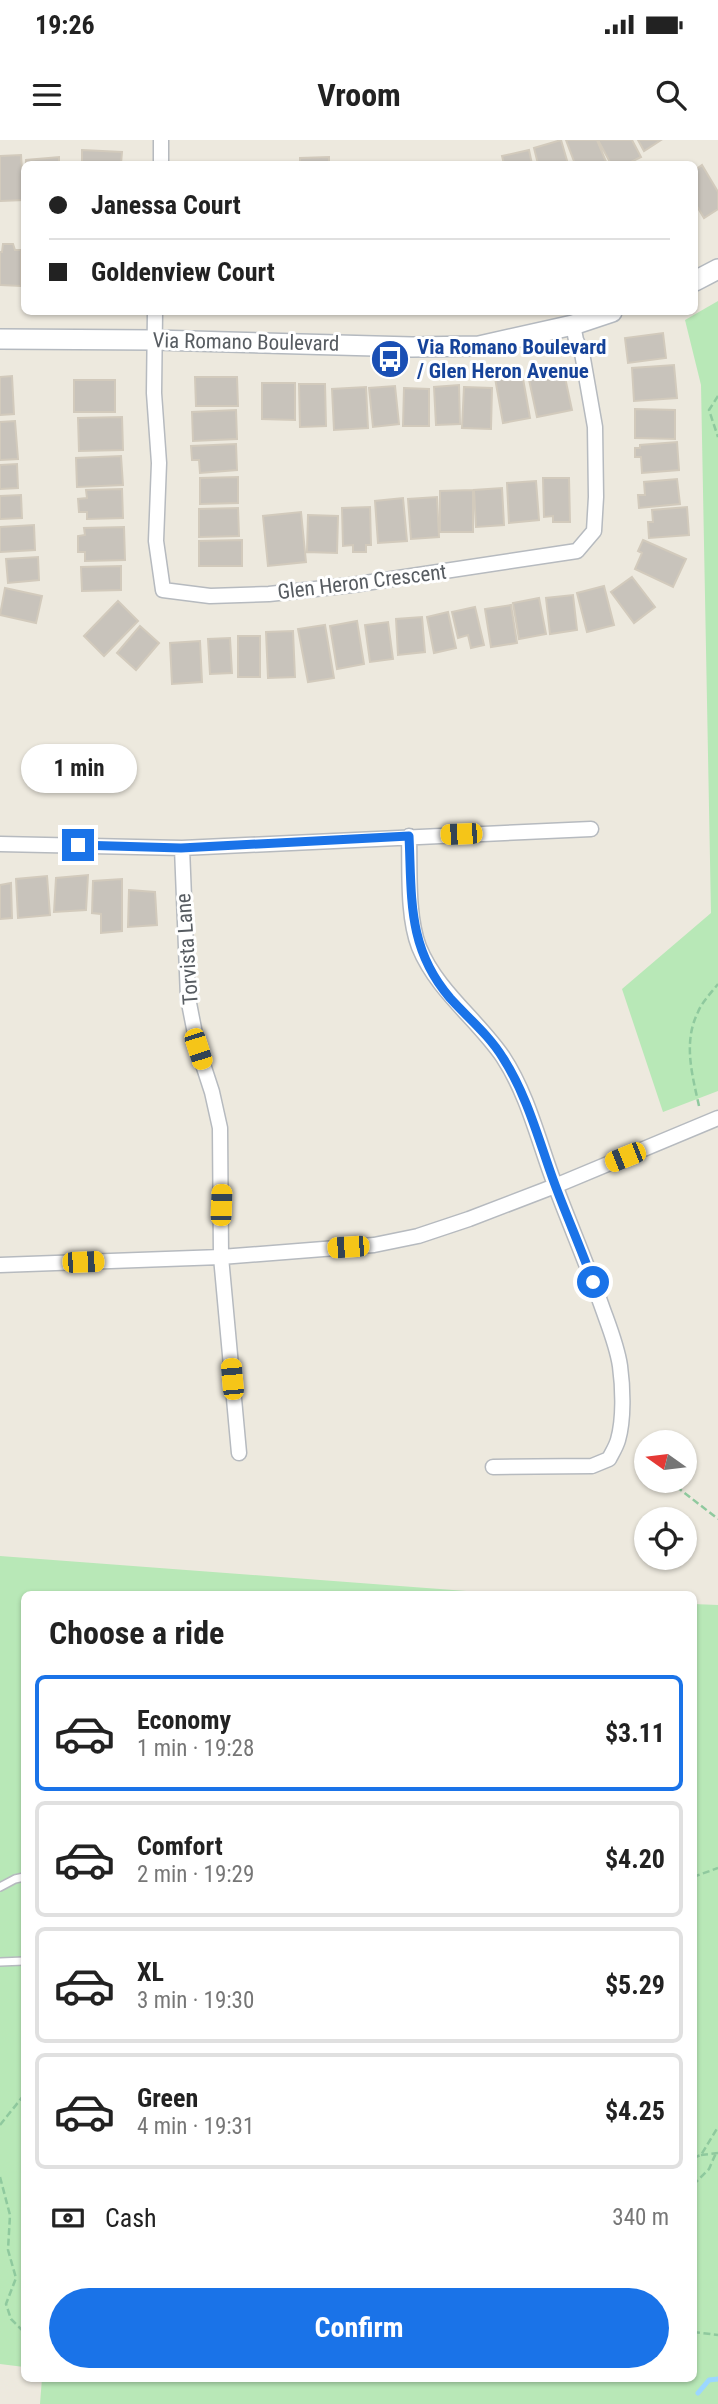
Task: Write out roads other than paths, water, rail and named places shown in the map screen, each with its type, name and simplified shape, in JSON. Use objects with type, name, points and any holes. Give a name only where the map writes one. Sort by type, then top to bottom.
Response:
[{"type":"street","points":[[161,161],[162,140]]},
{"type":"street","points":[[698,279],[718,269]]},
{"type":"street","points":[[155,315],[155,340]]},
{"type":"street","name":"Via Romano Boulevard","points":[[0,340],[479,346],[573,325],[603,315]]},
{"type":"street","name":"Glen Heron Crescent","points":[[155,340],[154,393],[159,463],[156,541],[163,590],[210,596],[245,595],[352,585],[578,551],[594,531],[595,427],[582,353],[573,325]]},
{"type":"street","points":[[0,844],[181,848],[591,830]]},
{"type":"street","points":[[409,836],[411,905],[418,945],[429,968],[450,997],[504,1059],[524,1100],[586,1262],[620,1366],[621,1418],[618,1441],[609,1459],[592,1466],[493,1467]]},
{"type":"street","name":"Torvista Lane","points":[[181,848],[188,998],[198,1049],[220,1128],[221,1257],[239,1453]]},
{"type":"street","points":[[0,1265],[221,1257],[374,1245],[418,1236],[555,1186],[718,1118]]},
{"type":"lane","points":[[0,1887],[21,1878]]},
{"type":"lane","points":[[0,1962],[21,1961]]},
{"type":"waterway","points":[[698,2393],[709,2380],[718,2379]]},
{"type":"place","name":"Via Romano Boulevard / Glen Heron Avenue","points":[[390,359]]}]
